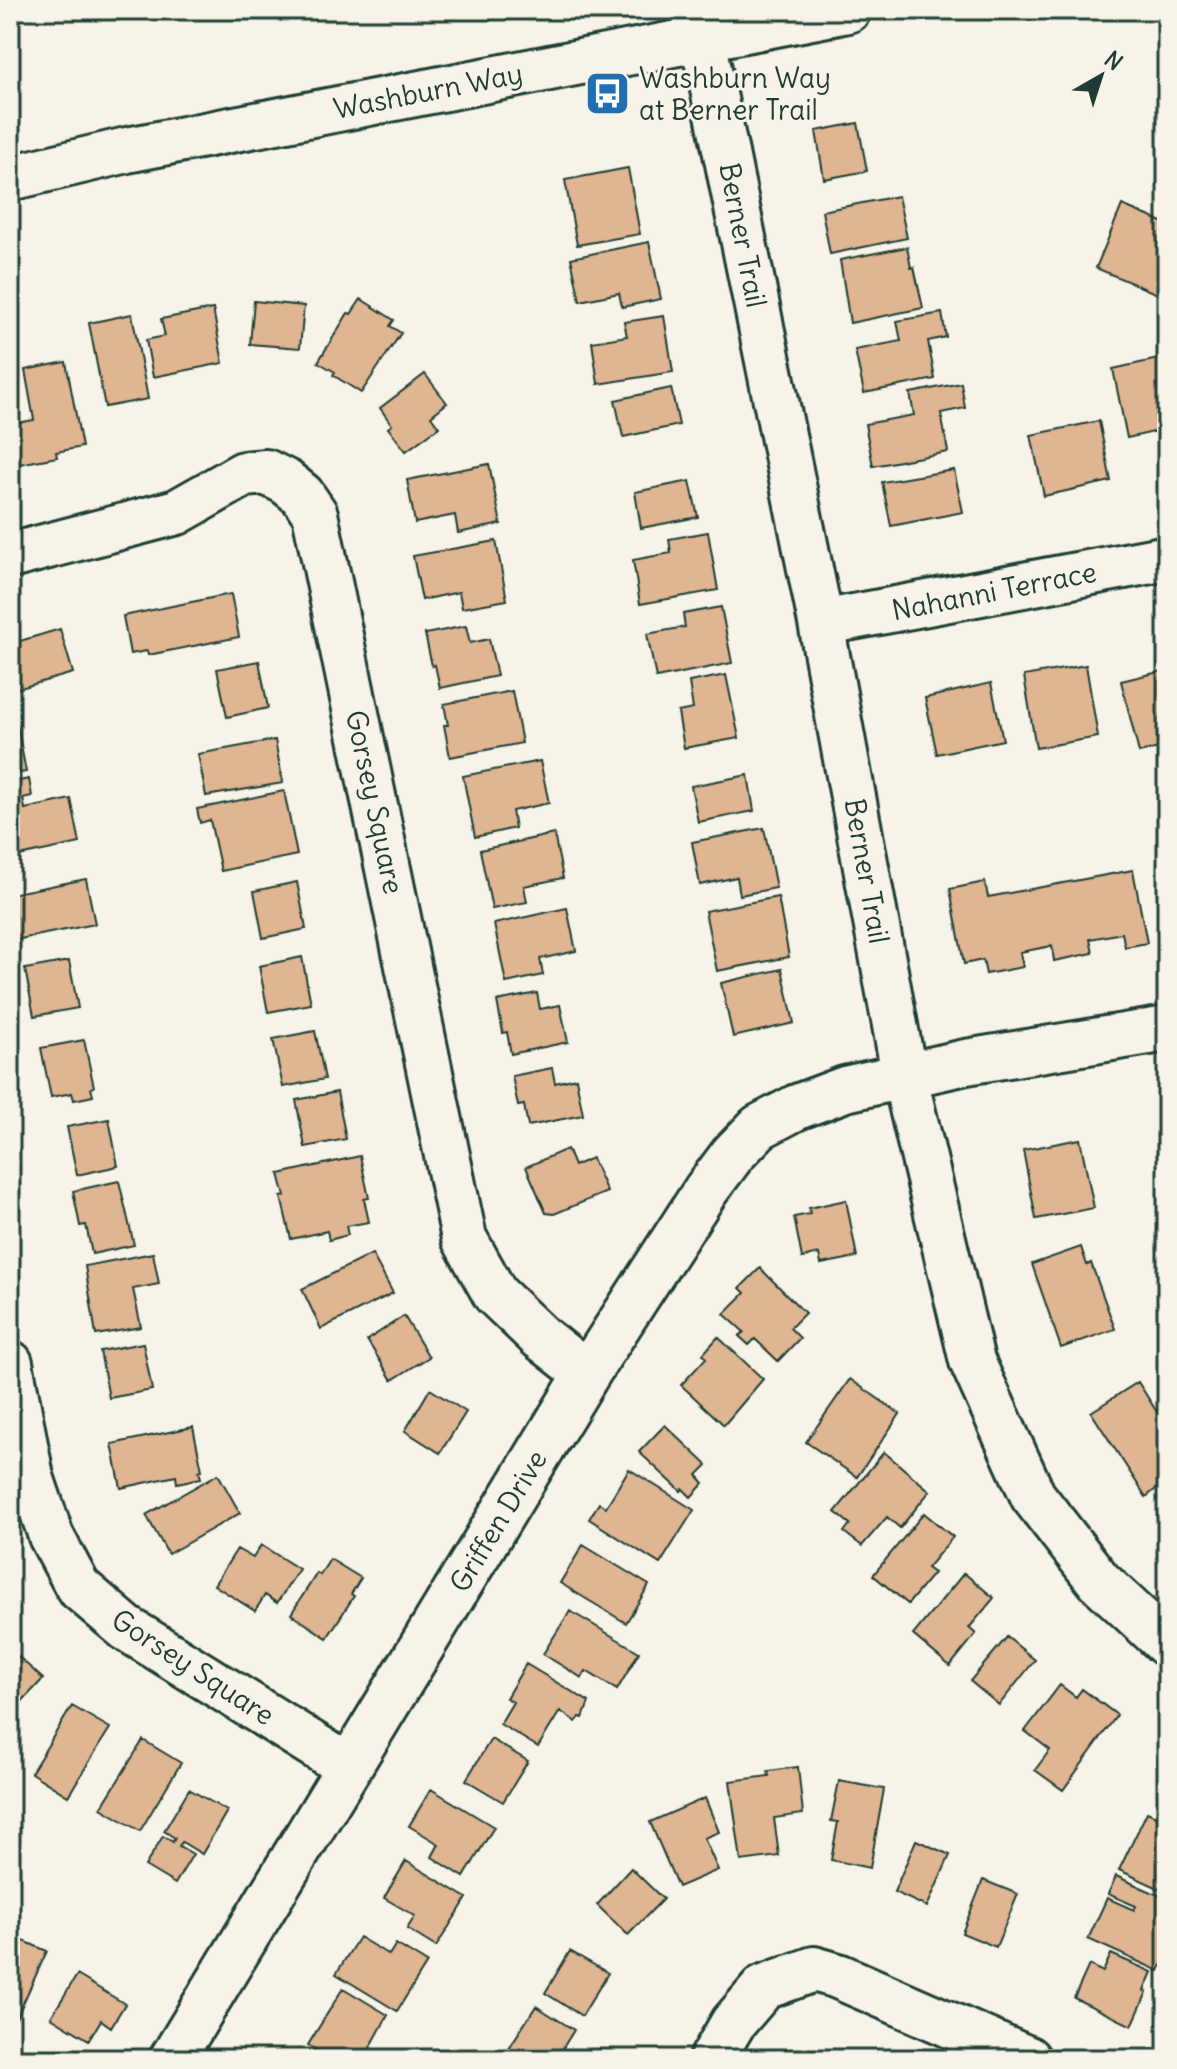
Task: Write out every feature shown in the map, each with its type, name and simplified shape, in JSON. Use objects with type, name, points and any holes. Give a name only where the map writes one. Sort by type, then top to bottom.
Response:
[{"type":"street","name":"Washburn Way","points":[[10,178],[699,23],[848,10]]},
{"type":"street","name":"Berner Trail","points":[[699,23],[821,623],[904,1074],[972,1361],[1033,1496],[1099,1581],[1167,1644]]},
{"type":"street","name":"Gorsey Square","points":[[10,556],[177,512],[244,474],[266,472],[286,482],[309,504],[315,514],[324,554],[464,1238],[495,1294],[547,1343],[587,1374]]},
{"type":"street","name":"Nahanni Terrace","points":[[821,623],[1167,558]]},
{"type":"street","name":"Griffen Drive","points":[[172,2059],[587,1374],[706,1190],[733,1154],[759,1127],[797,1107],[845,1089],[904,1074],[1167,1029]]},
{"type":"street","name":"Gorsey Square","points":[[10,1363],[31,1477],[51,1536],[78,1587],[126,1628],[349,1767]]},
{"type":"street","points":[[712,2059],[733,2023],[764,1987],[814,1969],[838,1976],[1028,2059]]},
{"type":"building","points":[[858,123],[867,171],[824,179],[816,131]]},
{"type":"building","points":[[628,168],[640,234],[577,245],[565,180]]},
{"type":"building","points":[[898,196],[907,238],[830,254],[822,211]]},
{"type":"building","points":[[1122,205],[1167,224],[1167,298],[1096,268]]},
{"type":"building","points":[[649,242],[661,299],[622,307],[619,293],[580,301],[571,258]]},
{"type":"building","points":[[907,247],[923,308],[850,323],[840,260]]},
{"type":"building","points":[[361,299],[394,320],[390,326],[401,333],[361,393],[318,362],[348,313],[351,314]]},
{"type":"building","points":[[254,301],[304,306],[300,348],[250,344]]},
{"type":"building","points":[[213,309],[223,363],[153,377],[146,340],[165,336],[161,319]]},
{"type":"building","points":[[942,313],[946,337],[928,341],[935,379],[864,393],[855,350],[901,341],[897,321]]},
{"type":"building","points":[[132,314],[148,399],[105,407],[89,323]]},
{"type":"building","points":[[664,316],[673,372],[598,384],[592,342],[627,336],[624,322]]},
{"type":"building","points":[[1167,357],[1167,429],[1127,438],[1113,369]]},
{"type":"building","points":[[66,362],[82,447],[56,452],[57,457],[19,464],[11,424],[34,420],[25,370]]},
{"type":"building","points":[[425,374],[447,403],[431,416],[439,427],[406,451],[388,428],[392,425],[380,408]]},
{"type":"building","points":[[961,383],[965,408],[941,413],[948,452],[873,466],[865,424],[914,415],[910,393]]},
{"type":"building","points":[[671,388],[679,425],[623,437],[615,400]]},
{"type":"building","points":[[1099,421],[1111,481],[1044,496],[1031,435]]},
{"type":"building","points":[[489,464],[501,524],[458,533],[455,515],[415,523],[407,480]]},
{"type":"building","points":[[954,470],[963,512],[891,526],[882,482]]},
{"type":"building","points":[[690,481],[698,517],[641,528],[635,492]]},
{"type":"building","points":[[708,532],[718,590],[640,604],[633,560],[671,553],[669,539]]},
{"type":"building","points":[[496,541],[507,600],[462,608],[459,592],[422,600],[413,556]]},
{"type":"building","points":[[231,594],[239,637],[148,655],[147,651],[130,654],[123,616]]},
{"type":"building","points":[[721,607],[732,663],[656,678],[647,634],[685,627],[683,614]]},
{"type":"building","points":[[466,626],[470,643],[489,639],[497,676],[440,688],[425,634]]},
{"type":"building","points":[[60,629],[73,673],[10,691],[10,644]]},
{"type":"building","points":[[259,661],[268,708],[227,717],[217,669]]},
{"type":"building","points":[[1086,665],[1098,737],[1036,748],[1024,676]]},
{"type":"building","points":[[1167,670],[1167,746],[1139,753],[1121,681]]},
{"type":"building","points":[[726,675],[739,738],[684,748],[678,712],[693,709],[689,682]]},
{"type":"building","points":[[991,683],[1003,740],[937,754],[925,698]]},
{"type":"building","points":[[512,691],[522,743],[450,757],[444,704]]},
{"type":"building","points":[[17,724],[26,772],[10,775],[10,725]]},
{"type":"building","points":[[275,740],[283,783],[206,796],[198,754]]},
{"type":"building","points":[[540,761],[549,803],[512,811],[515,828],[475,837],[463,776]]},
{"type":"building","points":[[748,775],[754,811],[698,822],[691,786]]},
{"type":"building","points":[[29,779],[32,796],[23,798],[25,809],[71,799],[80,843],[10,858],[10,783]]},
{"type":"building","points":[[284,791],[297,855],[221,871],[210,820],[200,823],[197,809]]},
{"type":"building","points":[[764,828],[776,888],[740,895],[737,877],[700,885],[692,842]]},
{"type":"building","points":[[554,834],[563,878],[524,886],[527,902],[492,909],[480,850]]},
{"type":"building","points":[[1167,846],[1167,906],[1160,905]]},
{"type":"building","points":[[1133,870],[1147,943],[1125,947],[1122,933],[1090,939],[1093,953],[1054,961],[1052,946],[1020,952],[1023,967],[986,974],[983,960],[964,964],[950,889],[985,882],[988,897]]},
{"type":"building","points":[[86,879],[95,924],[15,940],[10,894]]},
{"type":"building","points":[[297,882],[306,929],[263,938],[254,891]]},
{"type":"building","points":[[778,897],[789,957],[717,971],[705,911]]},
{"type":"building","points":[[567,908],[576,951],[540,959],[543,975],[506,983],[494,924]]},
{"type":"building","points":[[302,957],[311,1004],[268,1012],[259,966]]},
{"type":"building","points":[[69,961],[78,1008],[34,1016],[25,969]]},
{"type":"building","points":[[782,969],[794,1023],[733,1037],[721,983]]},
{"type":"building","points":[[537,993],[540,1009],[560,1005],[568,1042],[511,1054],[497,1001]]},
{"type":"building","points":[[315,1031],[325,1079],[283,1087],[273,1039]]},
{"type":"building","points":[[84,1040],[94,1087],[91,1088],[93,1096],[74,1100],[72,1093],[51,1097],[41,1048]]},
{"type":"building","points":[[552,1068],[555,1083],[576,1078],[583,1115],[528,1126],[524,1105],[518,1106],[512,1076]]},
{"type":"building","points":[[337,1092],[346,1139],[305,1147],[296,1100]]},
{"type":"building","points":[[109,1119],[118,1166],[77,1175],[67,1127]]},
{"type":"building","points":[[1080,1139],[1094,1208],[1036,1219],[1023,1150]]},
{"type":"building","points":[[567,1149],[574,1166],[592,1158],[607,1192],[554,1214],[546,1213],[526,1167]]},
{"type":"building","points":[[360,1156],[369,1198],[364,1199],[369,1222],[346,1226],[348,1235],[329,1240],[327,1231],[291,1239],[279,1174]]},
{"type":"building","points":[[119,1181],[134,1245],[92,1254],[86,1225],[80,1226],[73,1191]]},
{"type":"building","points":[[846,1200],[857,1257],[821,1264],[819,1254],[802,1258],[794,1217],[810,1214],[809,1208]]},
{"type":"building","points":[[1081,1247],[1087,1265],[1091,1263],[1115,1329],[1061,1348],[1032,1264]]},
{"type":"building","points":[[153,1253],[159,1284],[133,1289],[141,1327],[96,1335],[85,1266]]},
{"type":"building","points":[[372,1254],[393,1293],[321,1329],[302,1289]]},
{"type":"building","points":[[760,1268],[805,1313],[790,1328],[800,1338],[778,1361],[755,1339],[749,1345],[739,1336],[744,1332],[724,1314],[745,1293],[740,1288]]},
{"type":"building","points":[[404,1316],[429,1357],[392,1380],[367,1340]]},
{"type":"building","points":[[718,1337],[763,1379],[724,1425],[681,1385],[706,1358],[703,1354]]},
{"type":"building","points":[[143,1343],[152,1390],[109,1398],[100,1351]]},
{"type":"building","points":[[850,1379],[900,1414],[857,1477],[806,1442]]},
{"type":"building","points":[[1138,1382],[1167,1428],[1167,1480],[1146,1497],[1091,1412]]},
{"type":"building","points":[[430,1389],[466,1412],[440,1453],[405,1431]]},
{"type":"building","points":[[665,1425],[707,1465],[697,1475],[704,1483],[691,1497],[639,1452]]},
{"type":"building","points":[[193,1427],[201,1478],[177,1483],[176,1476],[121,1488],[112,1444]]},
{"type":"building","points":[[884,1452],[930,1491],[900,1528],[887,1517],[862,1546],[844,1532],[850,1524],[835,1512]]},
{"type":"building","points":[[629,1469],[694,1510],[660,1564],[589,1519],[599,1503],[606,1507]]},
{"type":"building","points":[[218,1474],[240,1513],[168,1554],[146,1515]]},
{"type":"building","points":[[924,1513],[953,1537],[927,1568],[934,1573],[908,1604],[873,1575]]},
{"type":"building","points":[[261,1545],[299,1569],[277,1603],[265,1595],[255,1611],[214,1585],[237,1549],[253,1558]]},
{"type":"building","points":[[583,1545],[649,1585],[626,1623],[560,1583]]},
{"type":"building","points":[[330,1559],[361,1578],[351,1594],[354,1596],[327,1638],[291,1614],[317,1573],[320,1575]]},
{"type":"building","points":[[964,1573],[994,1598],[969,1628],[976,1634],[950,1666],[913,1635]]},
{"type":"building","points":[[570,1611],[639,1652],[617,1690],[586,1671],[582,1678],[543,1654]]},
{"type":"building","points":[[1007,1637],[1035,1660],[999,1705],[970,1681]]},
{"type":"building","points":[[10,1649],[43,1679],[12,1712],[10,1710]]},
{"type":"building","points":[[526,1664],[589,1702],[583,1718],[576,1722],[560,1711],[538,1747],[500,1724],[513,1702],[506,1698]]},
{"type":"building","points":[[1060,1685],[1076,1697],[1082,1689],[1117,1715],[1063,1790],[1035,1770],[1050,1750],[1025,1731]]},
{"type":"building","points":[[72,1706],[110,1728],[68,1796],[31,1773]]},
{"type":"building","points":[[491,1739],[528,1761],[503,1802],[466,1780]]},
{"type":"building","points":[[143,1740],[181,1763],[140,1831],[101,1808]]},
{"type":"building","points":[[798,1767],[803,1814],[774,1818],[779,1856],[741,1861],[730,1781],[769,1776],[768,1771]]},
{"type":"building","points":[[839,1781],[884,1789],[870,1868],[831,1860],[838,1822],[831,1821]]},
{"type":"building","points":[[189,1789],[227,1811],[202,1854],[182,1842],[179,1846],[193,1854],[175,1884],[145,1866],[163,1836],[173,1842],[175,1838],[164,1831]]},
{"type":"building","points":[[431,1789],[494,1827],[464,1877],[432,1857],[439,1844],[409,1826]]},
{"type":"building","points":[[705,1798],[719,1832],[704,1838],[718,1870],[678,1887],[650,1822]]},
{"type":"building","points":[[1147,1812],[1167,1821],[1167,1892],[1119,1870]]},
{"type":"building","points":[[916,1840],[950,1855],[927,1907],[894,1892]]},
{"type":"building","points":[[406,1861],[467,1898],[436,1947],[407,1929],[415,1916],[384,1898]]},
{"type":"building","points":[[631,1868],[663,1899],[628,1935],[597,1905]]},
{"type":"building","points":[[1116,1876],[1167,1899],[1167,1953],[1159,1971],[1088,1939],[1107,1898],[1134,1910],[1136,1906],[1108,1894]]},
{"type":"building","points":[[983,1880],[1018,1894],[996,1947],[962,1933]]},
{"type":"building","points":[[10,1935],[47,1951],[14,2023],[10,2021]]},
{"type":"building","points":[[359,1937],[389,1955],[396,1944],[427,1963],[397,2011],[336,1974]]},
{"type":"building","points":[[570,1951],[608,1973],[582,2016],[545,1993]]},
{"type":"building","points":[[1111,1954],[1152,1972],[1132,2026],[1074,1998],[1089,1965],[1103,1972]]},
{"type":"building","points":[[77,1975],[125,2004],[111,2027],[101,2020],[89,2040],[51,2017]]},
{"type":"building","points":[[343,1988],[388,2015],[364,2059],[331,2059],[308,2045]]},
{"type":"building","points":[[536,2006],[574,2030],[556,2059],[526,2059],[509,2048]]},
{"type":"place","name":"Washburn Way at Berner Trail","points":[[608,94]]}]
